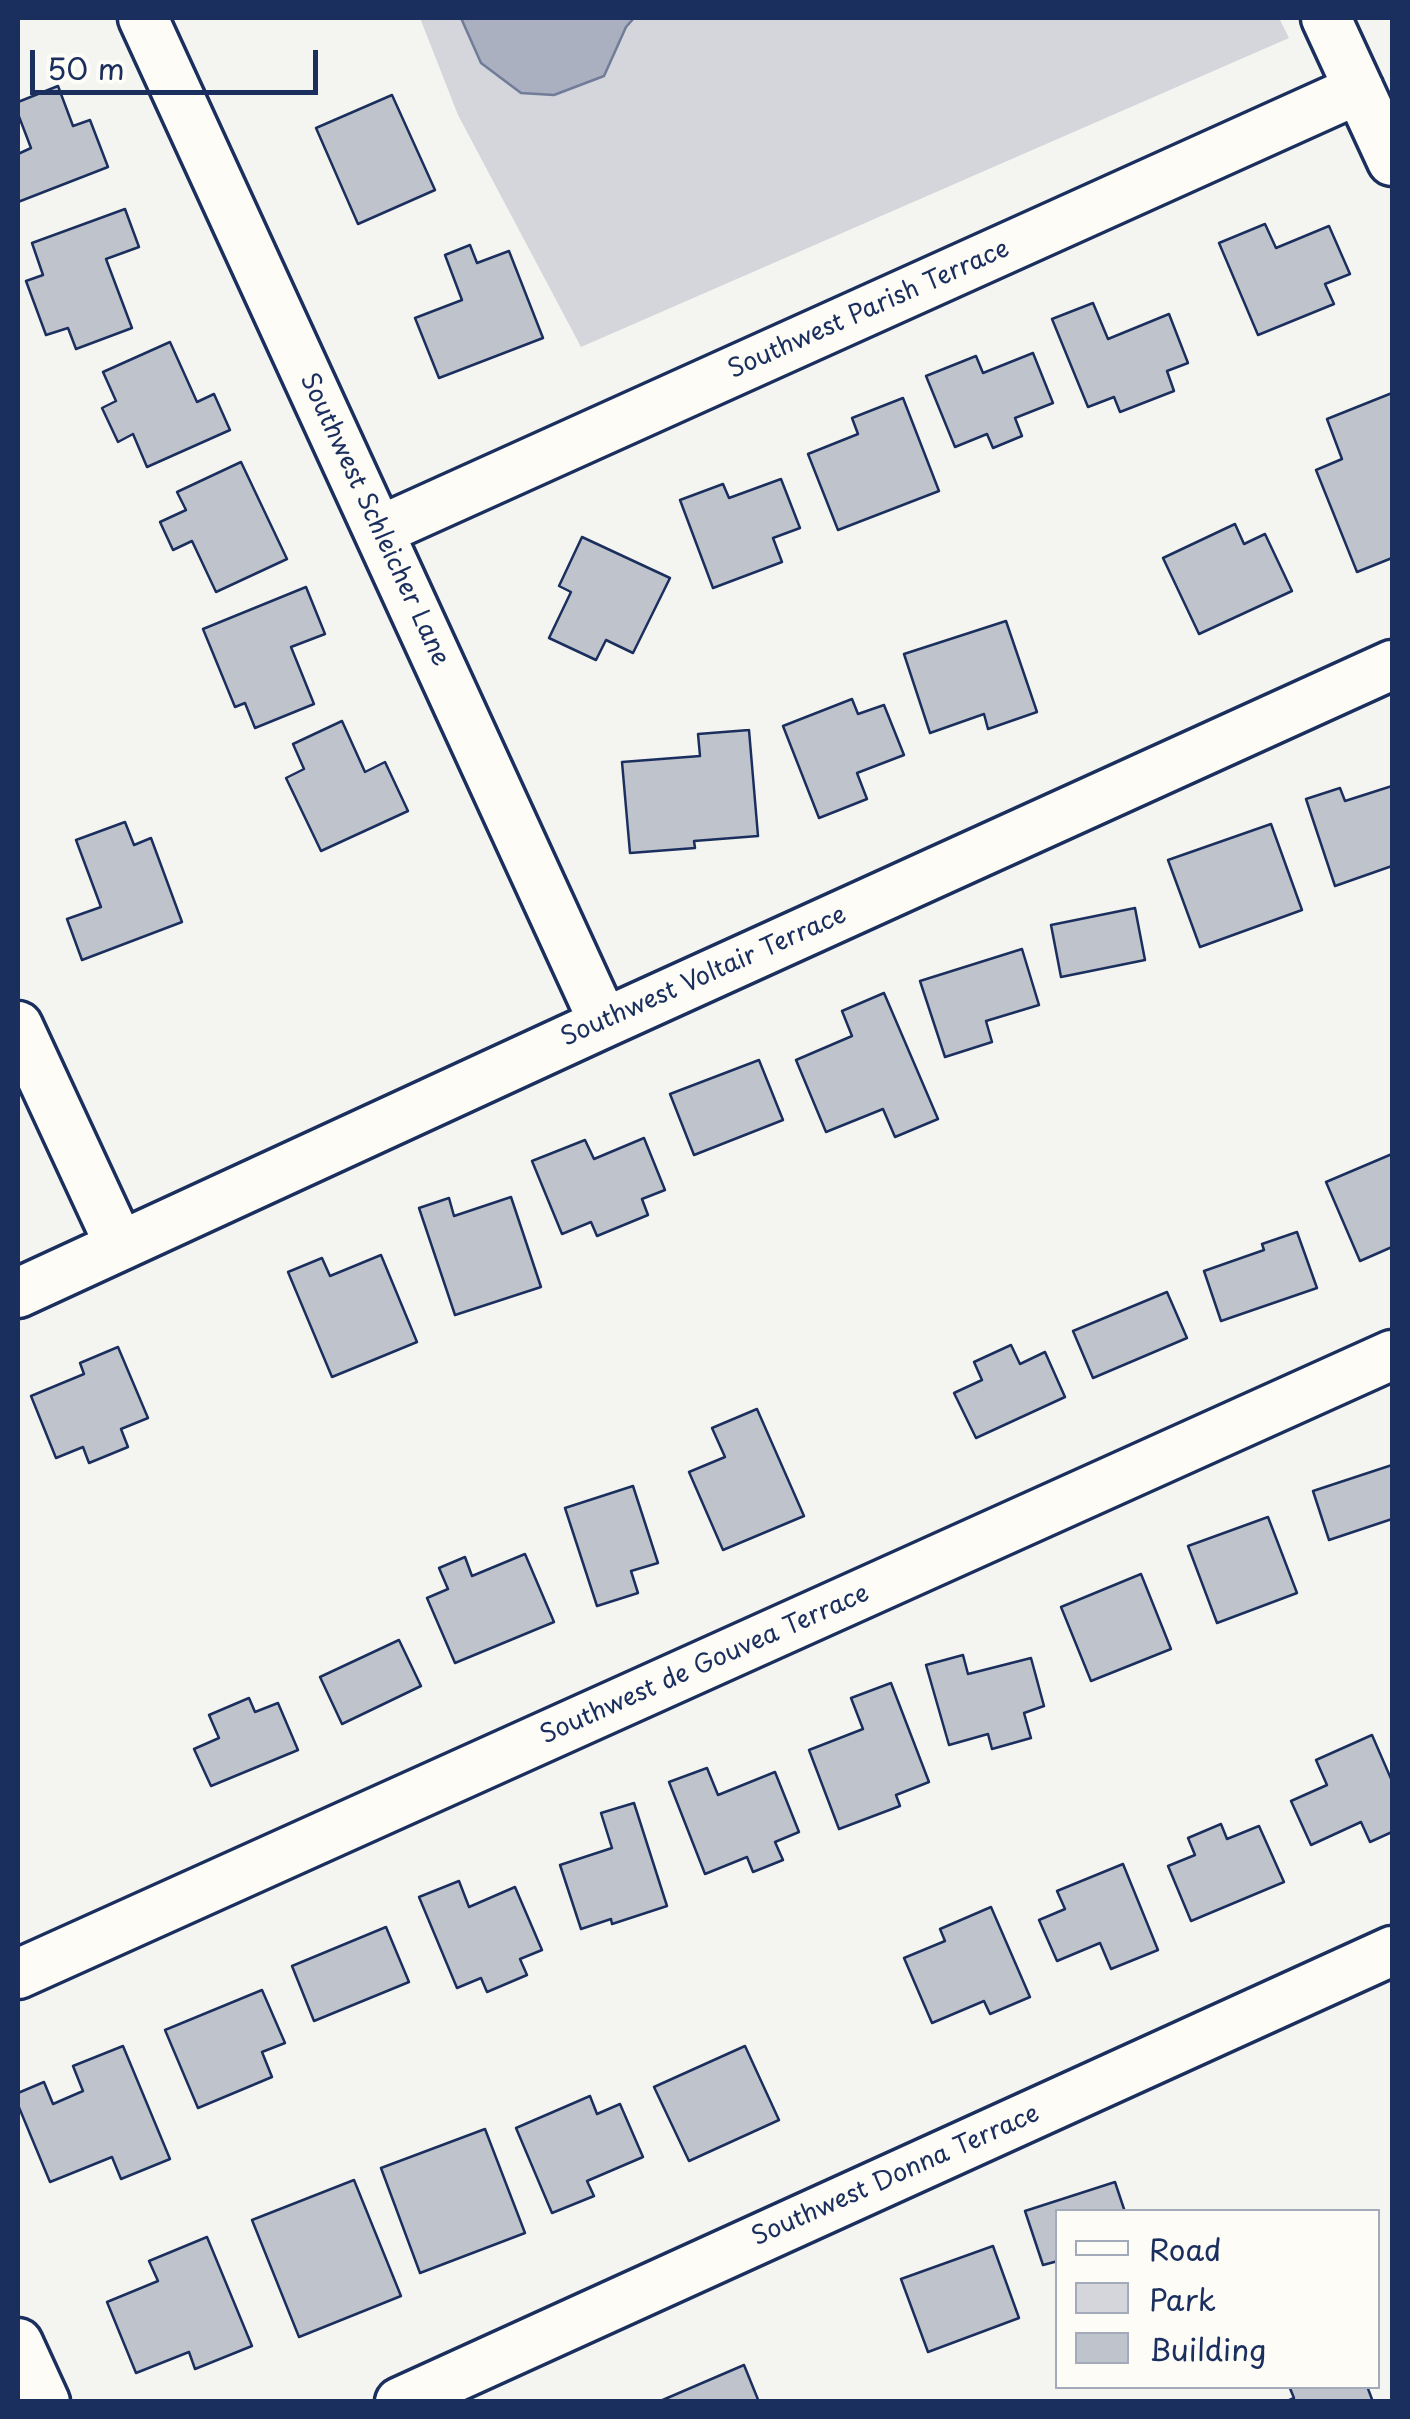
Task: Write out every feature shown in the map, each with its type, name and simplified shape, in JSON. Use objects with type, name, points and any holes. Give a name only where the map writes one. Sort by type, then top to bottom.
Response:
[{"type":"street","name":"Southwest Schleicher Lane","points":[[143,18],[604,1022]]},
{"type":"street","points":[[1326,18],[1392,161]]},
{"type":"street","name":"Southwest Parish Terrace","points":[[380,531],[1359,89]]},
{"type":"street","name":"Southwest Voltair Terrace","points":[[18,1294],[604,1022],[1392,665]]},
{"type":"street","points":[[18,1026],[120,1246]]},
{"type":"street","name":"Southwest de Gouvea Terrace","points":[[18,1974],[1392,1356]]},
{"type":"street","name":"Southwest Donna Terrace","points":[[400,2402],[1392,1951]]},
{"type":"street","points":[[18,2343],[45,2402]]},
{"type":"green space","points":[[420,18],[461,18],[481,63],[521,93],[553,95],[604,76],[634,18],[1279,18],[1289,38],[581,347],[458,115]]},
{"type":"water","points":[[461,18],[634,18],[604,76],[554,95],[521,93],[481,63]]},
{"type":"building","points":[[58,86],[73,126],[90,120],[108,167],[18,202],[18,154],[31,148],[18,114],[18,102]]},
{"type":"building","points":[[392,95],[435,190],[358,224],[316,128]]},
{"type":"building","points":[[125,209],[139,247],[106,259],[132,328],[76,349],[68,328],[46,335],[26,281],[43,275],[32,243]]},
{"type":"building","points":[[1265,224],[1276,248],[1329,226],[1350,274],[1325,284],[1334,304],[1258,335],[1219,243]]},
{"type":"building","points":[[470,245],[477,263],[509,251],[543,338],[439,378],[415,318],[462,300],[445,255]]},
{"type":"building","points":[[1093,303],[1108,339],[1169,314],[1188,363],[1167,371],[1174,391],[1120,412],[1114,397],[1088,407],[1052,319]]},
{"type":"building","points":[[170,342],[197,402],[214,394],[230,430],[147,467],[133,434],[118,442],[102,408],[116,401],[103,372]]},
{"type":"building","points":[[1033,353],[1053,403],[1015,418],[1022,436],[993,448],[987,434],[955,447],[926,376],[976,356],[983,373]]},
{"type":"building","points":[[1392,393],[1392,558],[1357,572],[1316,470],[1342,459],[1327,419]]},
{"type":"building","points":[[903,398],[939,491],[838,530],[808,454],[858,434],[852,418]]},
{"type":"building","points":[[241,462],[287,559],[216,592],[192,541],[173,550],[160,522],[186,510],[177,492]]},
{"type":"building","points":[[781,479],[800,528],[773,538],[782,562],[713,588],[680,500],[723,484],[729,498]]},
{"type":"building","points":[[1235,524],[1244,544],[1265,534],[1292,591],[1199,634],[1163,558]]},
{"type":"building","points":[[582,537],[670,578],[633,653],[606,640],[596,660],[549,638],[571,592],[559,586]]},
{"type":"building","points":[[306,587],[325,634],[291,647],[314,704],[255,728],[245,703],[235,707],[203,629]]},
{"type":"building","points":[[1006,621],[1037,712],[988,729],[984,714],[930,733],[904,654]]},
{"type":"building","points":[[852,699],[858,714],[884,705],[904,755],[857,773],[867,799],[819,818],[783,726]]},
{"type":"building","points":[[342,721],[365,772],[385,762],[408,811],[321,851],[286,778],[304,769],[293,744]]},
{"type":"building","points":[[749,730],[758,836],[694,841],[695,848],[630,853],[622,762],[700,756],[698,734]]},
{"type":"building","points":[[1392,786],[1392,866],[1335,886],[1306,799],[1340,788],[1345,801]]},
{"type":"building","points":[[125,822],[134,845],[151,838],[182,922],[82,960],[67,919],[101,907],[76,840]]},
{"type":"building","points":[[1271,824],[1302,910],[1200,947],[1168,860]]},
{"type":"building","points":[[1135,908],[1145,960],[1061,977],[1051,925]]},
{"type":"building","points":[[1022,949],[1039,1005],[986,1021],[992,1042],[945,1057],[920,981]]},
{"type":"building","points":[[884,993],[938,1119],[895,1137],[883,1109],[826,1132],[796,1060],[852,1036],[842,1011]]},
{"type":"building","points":[[759,1060],[783,1120],[694,1155],[670,1094]]},
{"type":"building","points":[[644,1138],[665,1190],[642,1199],[648,1215],[597,1236],[591,1222],[562,1234],[532,1161],[585,1140],[594,1159]]},
{"type":"building","points":[[1392,1154],[1392,1247],[1360,1261],[1326,1182]]},
{"type":"building","points":[[511,1197],[541,1287],[455,1315],[419,1208],[449,1198],[454,1216]]},
{"type":"building","points":[[1297,1232],[1317,1288],[1221,1321],[1204,1271],[1264,1250],[1262,1244]]},
{"type":"building","points":[[381,1255],[417,1342],[332,1377],[288,1272],[322,1258],[330,1276]]},
{"type":"building","points":[[1167,1292],[1187,1338],[1093,1378],[1073,1331]]},
{"type":"building","points":[[1011,1345],[1020,1364],[1045,1352],[1065,1397],[976,1438],[954,1393],[982,1380],[974,1362]]},
{"type":"building","points":[[118,1347],[148,1418],[121,1429],[128,1447],[89,1463],[83,1447],[56,1458],[31,1396],[84,1374],[80,1363]]},
{"type":"building","points":[[757,1409],[804,1516],[723,1550],[689,1472],[725,1457],[712,1428]]},
{"type":"building","points":[[1392,1465],[1392,1519],[1329,1540],[1313,1491]]},
{"type":"building","points":[[633,1486],[658,1563],[631,1571],[638,1593],[597,1606],[565,1508]]},
{"type":"building","points":[[1268,1517],[1297,1593],[1217,1623],[1188,1546]]},
{"type":"building","points":[[525,1554],[554,1622],[455,1663],[427,1598],[448,1589],[439,1568],[465,1557],[472,1576]]},
{"type":"building","points":[[1141,1574],[1171,1649],[1091,1681],[1061,1607]]},
{"type":"building","points":[[399,1640],[421,1686],[342,1724],[320,1677]]},
{"type":"building","points":[[963,1655],[968,1674],[1031,1658],[1044,1706],[1024,1713],[1031,1738],[992,1749],[988,1734],[949,1745],[926,1665]]},
{"type":"building","points":[[891,1683],[929,1782],[896,1795],[900,1806],[839,1829],[809,1750],[863,1729],[851,1698]]},
{"type":"building","points":[[249,1698],[255,1712],[278,1703],[298,1750],[211,1786],[194,1749],[219,1738],[209,1715]]},
{"type":"building","points":[[1372,1735],[1392,1781],[1392,1832],[1370,1842],[1361,1822],[1311,1845],[1291,1801],[1327,1785],[1316,1760]]},
{"type":"building","points":[[707,1768],[718,1795],[775,1772],[799,1832],[775,1842],[783,1860],[753,1872],[747,1857],[705,1874],[669,1782]]},
{"type":"building","points":[[634,1803],[667,1906],[612,1924],[611,1919],[581,1929],[560,1865],[612,1848],[601,1813]]},
{"type":"building","points":[[1221,1824],[1227,1839],[1259,1826],[1284,1882],[1191,1921],[1168,1866],[1195,1855],[1188,1838]]},
{"type":"building","points":[[1123,1864],[1158,1950],[1111,1969],[1100,1943],[1057,1961],[1039,1920],[1065,1909],[1057,1891]]},
{"type":"building","points":[[459,1881],[469,1907],[515,1887],[542,1950],[520,1959],[527,1975],[487,1992],[481,1978],[457,1988],[419,1897]]},
{"type":"building","points":[[991,1907],[1030,1997],[990,2014],[984,2001],[932,2023],[904,1958],[945,1941],[940,1929]]},
{"type":"building","points":[[386,1927],[409,1982],[314,2021],[292,1966]]},
{"type":"building","points":[[262,1990],[285,2043],[262,2052],[272,2077],[198,2108],[165,2030]]},
{"type":"building","points":[[123,2046],[170,2159],[121,2179],[112,2157],[50,2182],[18,2105],[18,2093],[44,2082],[53,2104],[83,2091],[73,2066]]},
{"type":"building","points":[[745,2046],[779,2120],[689,2161],[654,2087]]},
{"type":"building","points":[[590,2096],[597,2114],[620,2104],[643,2157],[587,2181],[594,2196],[552,2213],[516,2128]]},
{"type":"building","points":[[485,2129],[525,2233],[420,2273],[381,2168]]},
{"type":"building","points":[[354,2180],[401,2296],[299,2337],[252,2220]]},
{"type":"building","points":[[1115,2182],[1124,2209],[1055,2209],[1055,2262],[1043,2265],[1025,2211]]},
{"type":"building","points":[[207,2237],[252,2346],[195,2369],[189,2352],[136,2373],[107,2302],[158,2281],[149,2261]]},
{"type":"building","points":[[993,2246],[1019,2318],[928,2352],[901,2279]]},
{"type":"building","points":[[744,2365],[759,2402],[658,2402]]},
{"type":"building","points":[[1290,2389],[1368,2389],[1373,2402],[1285,2402],[1294,2398]]}]
